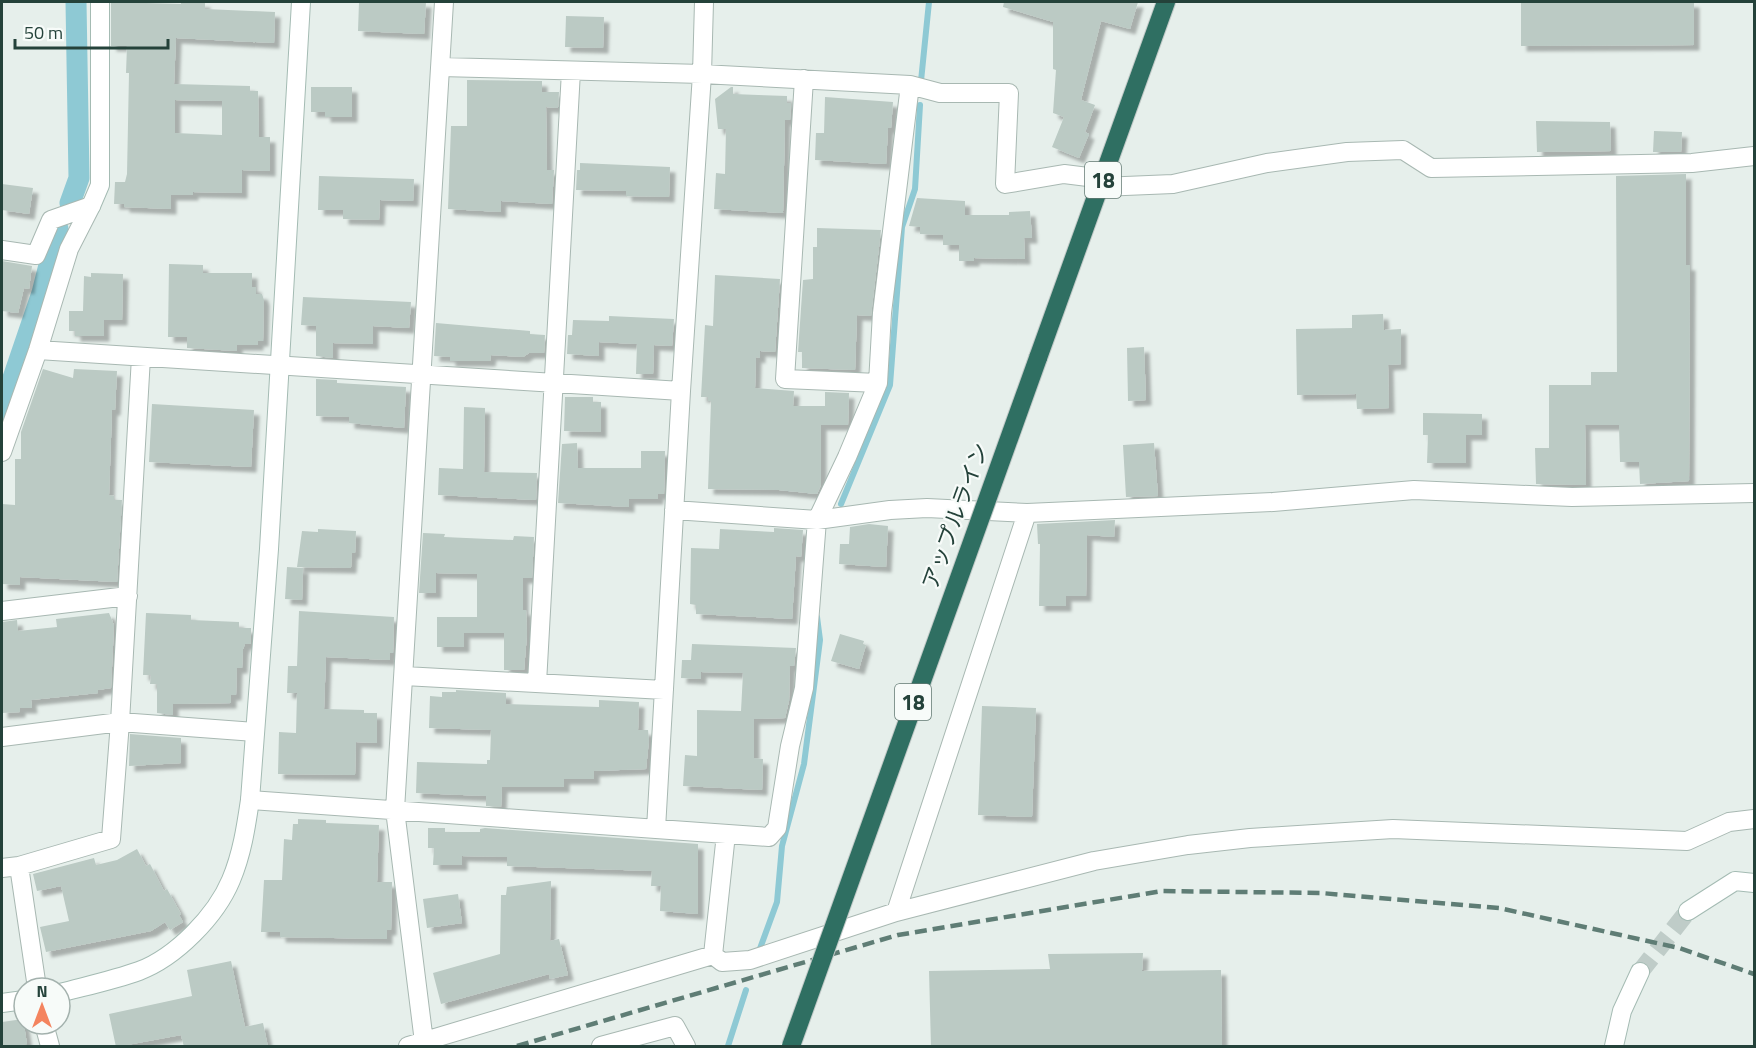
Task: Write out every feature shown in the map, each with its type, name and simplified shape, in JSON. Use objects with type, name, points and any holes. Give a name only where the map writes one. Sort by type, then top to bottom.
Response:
[{"type":"highway","name":"アップルライン","points":[[791,1047],[1166,2]]},
{"type":"street","points":[[2,452],[38,350],[69,249],[100,185],[100,2]]},
{"type":"street","points":[[72,990],[140,971],[170,956],[191,937],[231,881],[245,835],[255,732],[301,2]]},
{"type":"street","points":[[444,2],[395,810],[416,1044],[713,955]]},
{"type":"street","points":[[656,829],[702,74],[704,2]]},
{"type":"street","points":[[440,67],[702,74],[910,85],[940,93],[1009,93],[1005,184],[1064,174],[1102,183],[1173,184],[1267,163],[1347,152],[1403,150],[1431,168],[1692,163],[1755,156]]},
{"type":"street","points":[[537,683],[571,71]]},
{"type":"street","points":[[804,79],[785,379],[878,383]]},
{"type":"street","points":[[250,800],[769,837],[777,828],[790,746],[804,688],[817,520],[878,383],[882,313],[910,85]]},
{"type":"street","points":[[2,250],[36,255],[51,219],[91,206]]},
{"type":"street","points":[[38,350],[681,392]]},
{"type":"street","points":[[34,976],[10,867],[111,839],[128,596],[141,357]]},
{"type":"street","points":[[674,510],[817,520],[890,510],[927,508],[1027,513],[1273,502],[1414,490],[1572,497],[1755,493]]},
{"type":"street","points":[[896,912],[1027,513]]},
{"type":"street","points":[[2,611],[128,596]]},
{"type":"street","points":[[404,676],[664,690]]},
{"type":"street","points":[[2,736],[120,722],[255,732]]},
{"type":"street","points":[[713,955],[722,962],[750,960],[956,894],[1094,861],[1188,845],[1250,838],[1393,830],[1687,841],[1730,822],[1755,819]]},
{"type":"street","points":[[713,955],[726,834]]},
{"type":"street","points":[[1689,911],[1735,881],[1755,883]]},
{"type":"street","points":[[1614,1047],[1622,1011],[1640,972]]},
{"type":"street","points":[[601,1047],[675,1026],[686,1047]]},
{"type":"building","points":[[111,2],[181,4],[181,2],[205,2],[205,9],[275,12],[274,43],[176,38],[174,84],[250,86],[250,91],[258,91],[259,137],[270,137],[270,171],[242,170],[242,193],[193,192],[193,195],[171,195],[171,209],[124,207],[124,204],[114,204],[115,182],[125,182],[127,174],[129,73],[126,73],[127,46],[111,46]],"holes":[[[175,100],[222,101],[222,135],[175,133]]]},
{"type":"building","points":[[359,2],[426,2],[424,34],[358,31]]},
{"type":"building","points":[[1004,2],[1138,2],[1130,29],[1101,21],[1081,100],[1095,105],[1085,132],[1089,134],[1079,158],[1052,147],[1064,117],[1053,113],[1056,70],[1053,69],[1053,22],[1003,7]]},
{"type":"building","points":[[1521,2],[1694,2],[1694,45],[1521,46]]},
{"type":"building","points":[[566,16],[604,17],[603,48],[565,47]]},
{"type":"building","points":[[467,80],[542,81],[542,92],[559,92],[558,108],[546,107],[547,170],[554,170],[552,204],[501,201],[501,212],[448,209],[451,126],[467,126]]},
{"type":"building","points":[[311,87],[352,87],[352,117],[325,117],[325,112],[311,112]]},
{"type":"building","points":[[733,87],[733,94],[787,96],[787,103],[791,103],[790,120],[785,120],[783,213],[714,209],[716,173],[725,174],[726,129],[718,129],[715,99]]},
{"type":"building","points":[[825,97],[893,102],[891,128],[888,128],[886,164],[815,160],[816,133],[824,133]]},
{"type":"building","points":[[1536,121],[1610,122],[1611,151],[1537,152]]},
{"type":"building","points":[[1654,131],[1682,132],[1681,152],[1653,152]]},
{"type":"building","points":[[580,163],[670,167],[669,197],[626,196],[626,191],[576,190],[577,170],[580,170]]},
{"type":"building","points":[[1686,174],[1686,265],[1690,265],[1689,481],[1640,484],[1639,462],[1620,462],[1619,425],[1585,425],[1586,485],[1536,484],[1535,448],[1549,448],[1549,385],[1591,385],[1591,372],[1617,372],[1616,176]]},
{"type":"building","points":[[319,176],[414,179],[413,201],[380,200],[379,220],[343,219],[343,210],[318,210]]},
{"type":"building","points":[[2,184],[33,188],[29,214],[2,210]]},
{"type":"building","points":[[917,198],[965,201],[965,215],[1009,215],[1009,212],[1030,211],[1032,238],[1024,238],[1025,259],[974,258],[974,261],[959,261],[959,245],[943,245],[943,235],[920,234],[920,227],[909,226]]},
{"type":"building","points":[[817,228],[881,230],[871,316],[857,315],[855,370],[802,368],[802,352],[798,352],[803,280],[813,279],[813,247],[817,247]]},
{"type":"building","points":[[2,261],[32,266],[29,289],[24,288],[18,313],[2,311]]},
{"type":"building","points":[[169,264],[203,265],[203,273],[252,273],[252,287],[256,287],[256,294],[262,294],[264,300],[263,341],[258,341],[258,345],[237,345],[237,351],[187,348],[187,337],[168,337]]},
{"type":"building","points":[[91,273],[123,274],[122,320],[104,320],[104,336],[75,336],[75,331],[69,331],[69,311],[83,311],[84,276],[91,277]]},
{"type":"building","points":[[715,275],[780,279],[775,352],[760,351],[760,358],[756,357],[755,388],[794,391],[793,406],[825,406],[825,392],[849,393],[848,425],[821,425],[821,485],[817,494],[779,490],[708,489],[711,401],[708,401],[708,397],[701,397],[705,325],[713,326]]},
{"type":"building","points":[[303,297],[411,302],[409,328],[373,326],[373,344],[333,343],[333,358],[316,356],[316,326],[301,325]]},
{"type":"building","points":[[1383,314],[1384,330],[1401,329],[1401,364],[1388,365],[1389,408],[1357,409],[1356,394],[1297,395],[1296,329],[1352,328],[1352,315]]},
{"type":"building","points":[[609,316],[674,319],[672,346],[654,345],[653,374],[636,374],[637,344],[599,342],[599,356],[567,354],[568,335],[572,335],[573,320],[609,321]]},
{"type":"building","points":[[436,323],[530,331],[530,334],[545,335],[544,353],[529,353],[523,357],[491,355],[490,361],[450,361],[450,357],[434,356]]},
{"type":"building","points":[[1144,347],[1146,400],[1128,401],[1127,348]]},
{"type":"building","points":[[43,369],[73,378],[74,369],[117,371],[115,410],[112,410],[109,495],[114,496],[114,500],[122,500],[117,582],[20,577],[20,585],[2,584],[2,504],[15,505],[15,459],[21,459],[21,432]]},
{"type":"building","points":[[316,379],[337,380],[337,383],[406,387],[404,428],[349,423],[349,417],[316,416]]},
{"type":"building","points":[[565,397],[593,397],[593,402],[601,402],[601,432],[564,431]]},
{"type":"building","points":[[152,404],[254,410],[251,467],[149,462]]},
{"type":"building","points":[[464,407],[485,408],[484,472],[537,473],[536,500],[438,495],[439,468],[463,469]]},
{"type":"building","points":[[1423,413],[1482,414],[1482,435],[1466,435],[1466,463],[1427,463],[1428,435],[1423,435]]},
{"type":"building","points":[[577,443],[578,468],[641,468],[641,451],[665,451],[664,494],[658,494],[658,499],[629,499],[629,507],[558,503],[562,444]]},
{"type":"building","points":[[1154,443],[1158,496],[1126,497],[1123,445]]},
{"type":"building","points":[[1115,520],[1114,537],[1087,535],[1086,596],[1066,596],[1066,606],[1039,606],[1040,544],[1038,544],[1037,524]]},
{"type":"building","points":[[869,524],[888,526],[886,567],[839,564],[840,544],[849,544],[850,527]]},
{"type":"building","points":[[774,528],[803,530],[801,557],[796,556],[792,619],[696,614],[696,605],[690,604],[691,548],[719,549],[720,529],[774,532]]},
{"type":"building","points":[[318,529],[356,531],[355,553],[352,553],[351,568],[297,567],[302,531],[318,532]]},
{"type":"building","points":[[423,533],[445,534],[444,537],[513,540],[514,536],[534,537],[532,578],[523,578],[523,610],[526,610],[527,634],[524,670],[504,670],[504,633],[464,633],[464,647],[437,647],[437,617],[477,617],[477,574],[436,573],[436,593],[419,593]]},
{"type":"building","points":[[287,567],[303,568],[302,600],[285,599]]},
{"type":"building","points":[[299,611],[394,617],[393,653],[390,653],[390,660],[326,657],[324,709],[364,710],[364,713],[377,713],[377,743],[356,742],[355,775],[278,774],[279,732],[296,733],[297,693],[287,693],[288,666],[297,666]]},
{"type":"building","points":[[109,613],[114,625],[111,688],[98,690],[98,693],[31,700],[32,708],[20,708],[20,712],[2,713],[2,622],[17,620],[18,631],[57,627],[56,619]]},
{"type":"building","points":[[146,613],[191,615],[191,620],[239,622],[239,628],[251,628],[251,644],[245,644],[243,649],[242,668],[237,668],[236,695],[231,695],[231,703],[173,704],[173,715],[157,713],[157,684],[150,684],[151,675],[143,675]]},
{"type":"building","points":[[840,634],[864,641],[863,644],[866,645],[859,669],[831,661]]},
{"type":"building","points":[[692,644],[796,648],[794,666],[790,666],[789,701],[785,718],[754,719],[754,758],[763,759],[762,790],[683,786],[685,755],[697,756],[697,710],[741,711],[743,673],[701,672],[701,679],[681,678],[682,660],[691,660]]},
{"type":"building","points":[[456,690],[506,693],[506,704],[599,707],[599,700],[639,702],[638,730],[648,730],[646,769],[594,771],[594,779],[564,779],[564,787],[502,787],[501,807],[486,806],[486,796],[416,793],[417,762],[487,764],[487,760],[490,760],[491,730],[429,728],[430,696],[442,697],[442,692],[456,692]]},
{"type":"building","points":[[982,706],[1036,708],[1032,817],[978,815]]},
{"type":"building","points":[[130,734],[181,738],[181,763],[129,766]]},
{"type":"building","points":[[298,819],[326,820],[326,823],[379,825],[377,882],[392,882],[391,930],[387,930],[387,939],[280,937],[280,932],[261,932],[264,880],[282,880],[284,839],[292,840],[293,824],[298,824]]},
{"type":"building","points":[[428,828],[445,828],[445,832],[480,832],[480,829],[485,828],[698,844],[698,914],[660,911],[661,886],[651,886],[652,871],[507,866],[507,857],[462,856],[462,865],[433,865],[434,848],[428,848]]},
{"type":"building","points":[[137,849],[146,866],[150,864],[164,891],[167,889],[183,922],[170,930],[165,922],[151,931],[46,952],[40,927],[69,921],[61,886],[37,891],[33,874],[94,858],[96,865],[117,860]]},
{"type":"building","points":[[551,881],[550,941],[559,939],[568,975],[550,979],[549,974],[441,1004],[433,973],[500,954],[501,895],[506,895],[507,887]]},
{"type":"building","points":[[458,894],[462,923],[427,928],[423,899]]},
{"type":"building","points":[[1143,953],[1142,971],[1221,970],[1222,1047],[931,1047],[929,971],[1050,969],[1048,954]]},
{"type":"building","points":[[231,961],[245,1027],[263,1023],[268,1047],[184,1047],[181,1035],[116,1047],[109,1014],[192,996],[187,970]]},
{"type":"building","points":[[12,1021],[12,1036],[26,1036],[27,1044],[2,1047],[2,1022]]},
{"type":"waterway","points":[[70,203],[79,178],[76,2]]},
{"type":"waterway","points":[[921,81],[929,2]]},
{"type":"waterway","points":[[841,504],[890,385],[902,227],[915,189],[920,105]]},
{"type":"waterway","points":[[2,410],[42,293],[58,229]]},
{"type":"waterway","points":[[758,954],[777,902],[782,846],[804,764],[820,640],[817,617]]},
{"type":"waterway","points":[[728,1046],[746,990]]},
{"type":"tunnel","points":[[1640,972],[1688,911]]},
{"type":"railway","points":[[517,1046],[898,935],[1162,891],[1321,893],[1499,908],[1679,948],[1754,974]]}]
